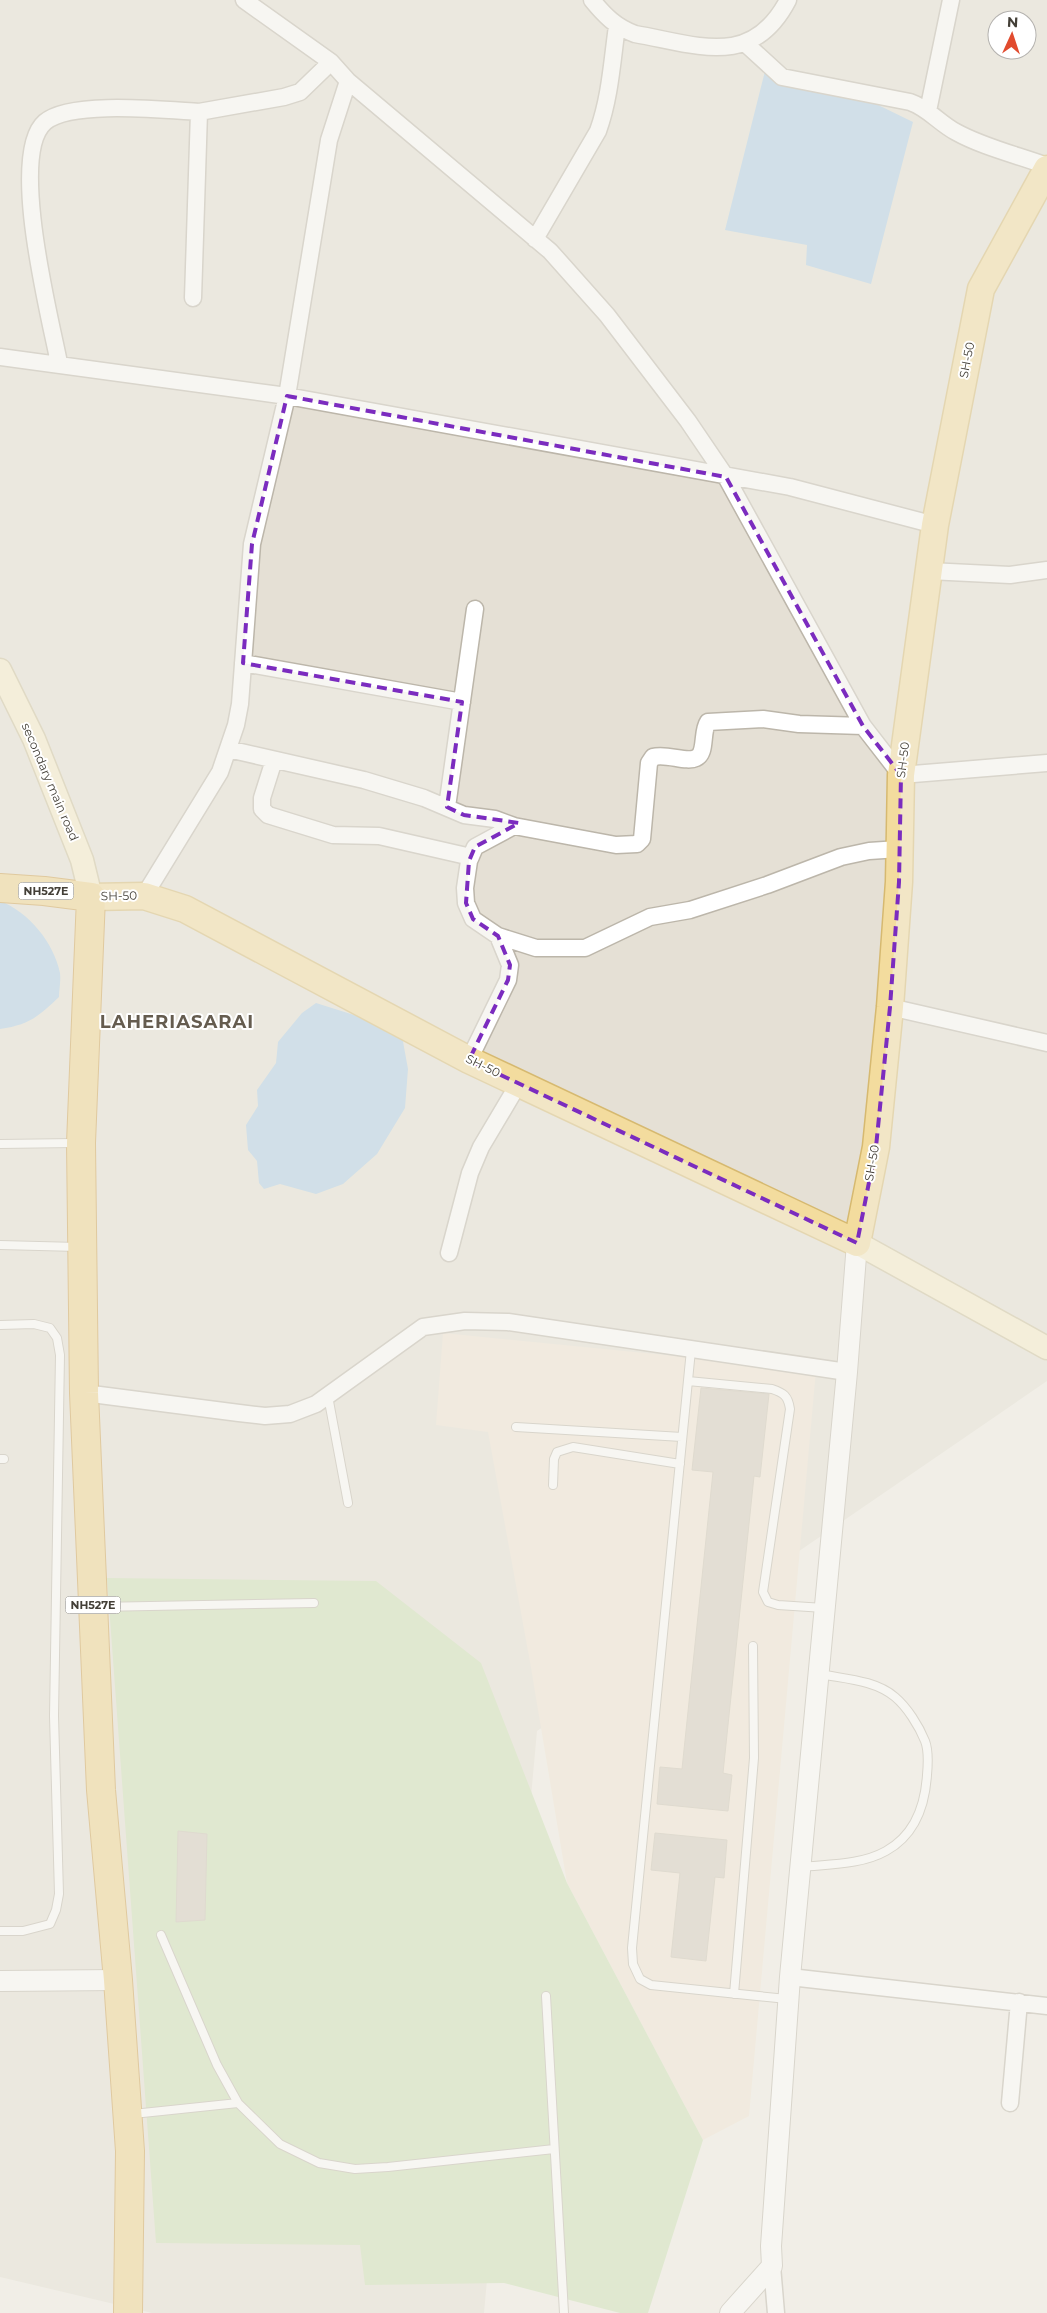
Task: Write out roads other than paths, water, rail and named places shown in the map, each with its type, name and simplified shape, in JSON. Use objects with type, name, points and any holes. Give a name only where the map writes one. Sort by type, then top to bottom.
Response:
[{"type":"highway","name":"SH-50","points":[[0,888],[91,896]]},
{"type":"highway","name":"NH527E","points":[[91,896],[81,1142],[84,1393],[101,1790],[118,1980],[130,2151],[128,2313]]},
{"type":"main road","name":"SH-50","points":[[91,896],[144,896],[185,909],[469,1060],[857,1243],[876,1147],[890,1007],[899,882],[901,775],[935,526],[980,289],[1046,173]]},
{"type":"main road","name":"secondary main road","points":[[0,670],[34,739],[82,860],[91,896]]},
{"type":"main road","points":[[857,1243],[1047,1348]]},
{"type":"street","points":[[244,0],[331,62],[348,81],[550,251],[607,315],[688,422],[726,477],[863,726],[901,775],[1047,763]]},
{"type":"street","points":[[592,0],[617,26],[635,34],[726,48],[746,44],[766,32],[788,0]]},
{"type":"street","points":[[928,111],[951,0]]},
{"type":"street","points":[[535,239],[598,131],[606,105],[617,26]]},
{"type":"street","points":[[746,44],[782,77],[910,102],[928,111],[945,125],[965,136],[1046,173]]},
{"type":"street","points":[[59,363],[32,217],[29,176],[36,133],[45,122],[58,115],[92,109],[199,112],[284,97],[300,92],[331,62]]},
{"type":"street","points":[[144,896],[220,772],[240,704],[252,544],[287,396],[329,140],[348,81]]},
{"type":"street","points":[[193,298],[199,112]]},
{"type":"street","points":[[0,357],[59,363],[287,396],[726,477],[790,487],[935,526]]},
{"type":"street","points":[[929,571],[1010,576],[1047,570]]},
{"type":"street","points":[[447,808],[475,609]]},
{"type":"street","points":[[243,663],[462,702]]},
{"type":"street","points":[[228,749],[364,780],[424,798],[464,815],[616,845],[637,844],[642,839],[650,763],[653,757],[662,754],[693,760],[699,757],[702,751],[704,727],[708,722],[763,719],[799,724],[863,726]]},
{"type":"street","points":[[274,760],[262,798],[262,809],[268,814],[333,835],[379,836],[471,856]]},
{"type":"street","points":[[514,826],[475,847],[471,856],[465,888],[466,904],[473,919],[498,936],[536,948],[585,948],[650,917],[690,910],[767,885],[841,857],[870,851],[899,849]]},
{"type":"street","points":[[469,1060],[508,980],[510,965],[498,936]]},
{"type":"street","points":[[890,1007],[1047,1043]]},
{"type":"street","points":[[449,1253],[470,1173],[481,1147],[518,1083]]},
{"type":"street","points":[[776,2313],[771,2246],[788,1999],[847,1372],[857,1243]]},
{"type":"street","points":[[84,1393],[264,1416],[290,1414],[316,1404],[422,1328],[437,1324],[465,1321],[508,1322],[847,1372]]},
{"type":"street","points":[[790,1977],[1047,2006]]},
{"type":"street","points":[[0,1981],[118,1980]]},
{"type":"street","points":[[1010,2103],[1019,2002]]},
{"type":"street","points":[[730,2313],[772,2266]]},
{"type":"lane","points":[[0,1144],[81,1142]]},
{"type":"lane","points":[[0,1245],[81,1247]]},
{"type":"lane","points":[[0,1325],[34,1324],[50,1328],[57,1338],[60,1355],[54,1716],[59,1894],[56,1910],[50,1924],[23,1931],[0,1931]]},
{"type":"lane","points":[[691,1350],[633,1938],[633,1964],[640,1979],[652,1985],[788,1999]]},
{"type":"lane","points":[[688,1381],[772,1389],[783,1392],[789,1399],[790,1410],[763,1592],[768,1602],[778,1605],[824,1608]]},
{"type":"lane","points":[[328,1396],[348,1503]]},
{"type":"lane","points":[[516,1427],[682,1437]]},
{"type":"lane","points":[[553,1485],[554,1459],[557,1452],[564,1448],[573,1447],[680,1464]]},
{"type":"lane","points":[[93,1607],[314,1603]]},
{"type":"lane","points":[[734,1994],[754,1758],[754,1646]]},
{"type":"lane","points":[[800,1867],[867,1860],[888,1850],[907,1835],[918,1817],[926,1795],[928,1762],[926,1742],[915,1722],[897,1698],[882,1688],[867,1683],[818,1674]]},
{"type":"lane","points":[[161,1935],[217,2065],[238,2103],[280,2144],[319,2163],[355,2169],[554,2148]]},
{"type":"lane","points":[[546,1996],[564,2313]]},
{"type":"lane","points":[[127,2115],[238,2103]]},
{"type":"water","points":[[765,71],[803,87],[874,103],[913,122],[871,284],[806,265],[807,245],[725,230]]},
{"type":"water","points":[[0,901],[21,913],[39,930],[57,962],[60,979],[59,997],[33,1019],[19,1025],[0,1029]]},
{"type":"water","points":[[316,1003],[354,1015],[402,1036],[408,1069],[405,1108],[377,1154],[343,1184],[316,1194],[280,1184],[264,1189],[259,1183],[257,1161],[248,1150],[246,1125],[258,1106],[257,1090],[276,1063],[278,1042],[302,1013]]},
{"type":"district","name":"LAHERIASARAI","points":[[177,1022]]}]
